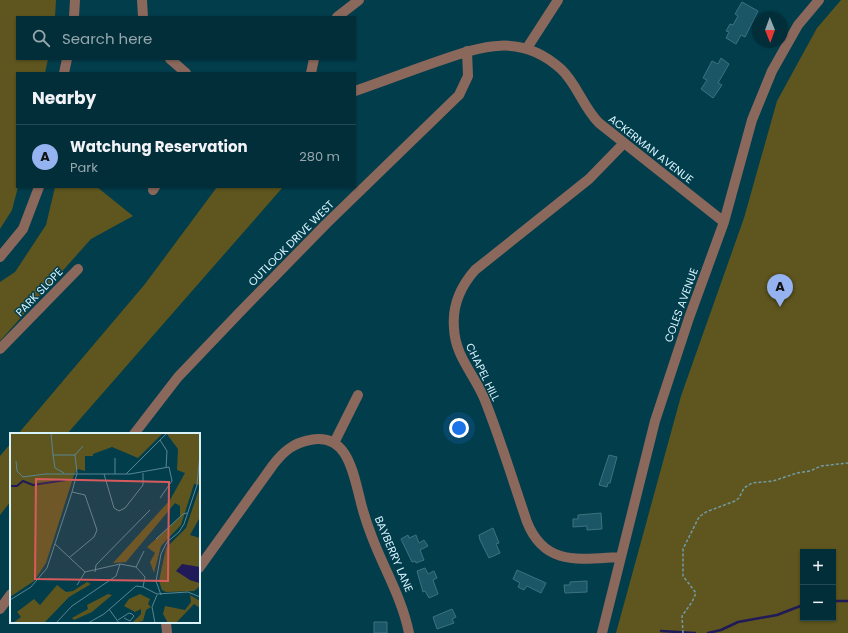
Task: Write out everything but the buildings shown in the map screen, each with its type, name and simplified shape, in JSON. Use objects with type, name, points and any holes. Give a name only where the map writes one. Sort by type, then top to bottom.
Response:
[{"type":"street","points":[[74,16],[75,0]]},
{"type":"street","points":[[142,0],[143,16]]},
{"type":"street","points":[[338,16],[359,0]]},
{"type":"street","points":[[527,48],[558,0]]},
{"type":"street","name":"COLES AVENUE","points":[[602,633],[620,557],[669,377],[724,222],[752,120],[772,70],[798,25],[819,0]]},
{"type":"street","name":"ACKERMAN AVENUE","points":[[356,91],[467,51],[499,45],[527,48],[543,55],[561,69],[572,82],[593,117],[724,222]]},
{"type":"street","name":"OUTLOOK DRIVE WEST","points":[[135,433],[178,377],[240,312],[326,224],[459,96],[468,76],[467,51]]},
{"type":"street","points":[[64,72],[67,60]]},
{"type":"street","points":[[171,60],[185,72]]},
{"type":"street","points":[[311,72],[314,60]]},
{"type":"street","name":"CHAPEL HILL","points":[[620,557],[569,559],[554,554],[537,541],[527,522],[483,396],[459,352],[455,337],[454,321],[458,297],[465,282],[475,270],[589,179],[624,143]]},
{"type":"street","points":[[0,257],[23,229],[39,188]]},
{"type":"street","name":"PARK SLOPE","points":[[0,349],[78,269]]},
{"type":"street","points":[[200,567],[273,465],[285,451],[299,443],[312,439],[320,439],[334,443],[358,395]]},
{"type":"street","name":"BAYBERRY LANE","points":[[334,443],[343,450],[349,461],[366,520],[377,550],[403,607],[409,633]]},
{"type":"street","points":[[0,609],[10,595]]},
{"type":"path","points":[[683,633],[681,622],[682,616],[696,596],[694,589],[686,582],[683,576],[683,549],[699,517],[706,512],[735,501],[739,498],[744,488],[752,483],[773,481],[798,473],[810,471],[821,466],[848,464]]},
{"type":"shaded area","points":[[0,0],[56,0],[55,16],[16,16],[16,60],[48,60],[45,72],[16,72],[16,188],[18,188],[12,210],[0,229]]},
{"type":"shaded area","points":[[841,0],[848,0],[848,633],[616,633],[681,396],[744,218],[777,101],[817,28]]},
{"type":"shaded area","points":[[55,188],[98,188],[133,216],[91,239],[0,341],[0,282],[15,272],[46,225]]},
{"type":"shaded area","points":[[216,188],[282,188],[68,433],[19,433],[145,284]]},
{"type":"shaded area","points":[[10,444],[10,502],[0,515],[0,456]]},
{"type":"waterway","points":[[836,601],[848,601]]},
{"type":"waterway","points":[[708,633],[721,630],[738,622],[777,615],[800,606]]},
{"type":"waterway","points":[[661,631],[695,633]]},
{"type":"place","name":"Watchung Reservation","points":[[780,307]]}]
